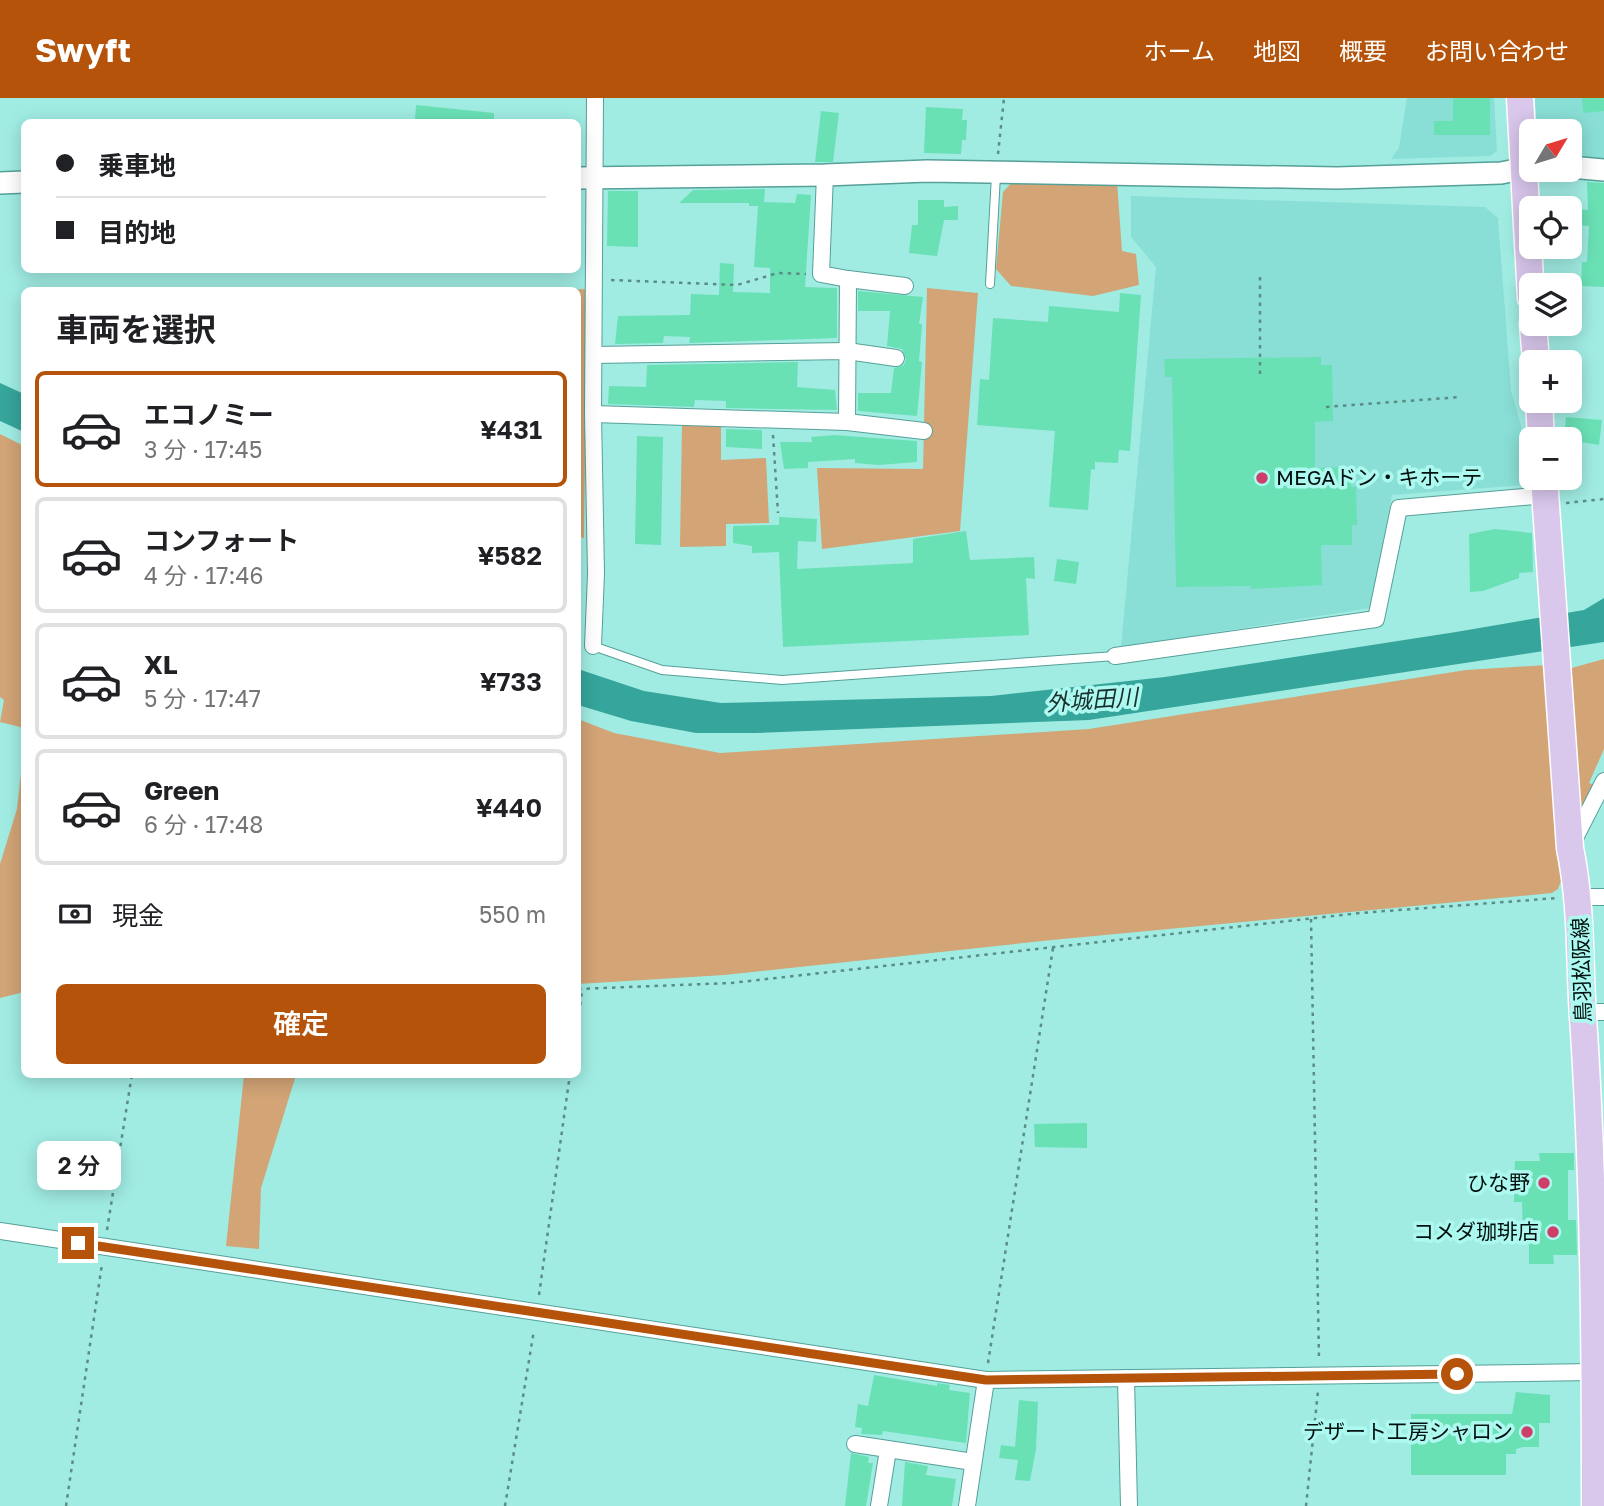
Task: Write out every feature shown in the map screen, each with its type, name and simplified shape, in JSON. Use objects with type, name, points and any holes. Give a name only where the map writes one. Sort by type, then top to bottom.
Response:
[{"type":"main road","points":[[1520,98],[1522,119]]},
{"type":"main road","points":[[1527,182],[1530,273]]},
{"type":"main road","name":"鳥羽松阪線","points":[[1545,490],[1570,848],[1592,897],[1598,1135],[1595,1506]]},
{"type":"street","points":[[593,646],[596,574],[594,279],[587,178],[595,98]]},
{"type":"street","points":[[1582,168],[1604,170]]},
{"type":"street","points":[[587,178],[927,171],[1337,178],[1501,173],[1519,170]]},
{"type":"street","points":[[825,175],[821,274],[905,286]]},
{"type":"street","points":[[0,183],[21,182]]},
{"type":"street","points":[[847,422],[848,279]]},
{"type":"street","points":[[594,355],[847,352],[896,358]]},
{"type":"street","points":[[593,414],[772,418],[924,430]]},
{"type":"street","points":[[1115,656],[1376,619],[1399,508],[1519,490]]},
{"type":"street","points":[[1570,848],[1603,783]]},
{"type":"street","points":[[0,1231],[986,1380],[1319,1376],[1598,1367]]},
{"type":"street","points":[[1126,1378],[1129,1506]]},
{"type":"street","points":[[967,1506],[986,1380]]},
{"type":"street","points":[[855,1444],[973,1462]]},
{"type":"street","points":[[880,1506],[888,1450]]},
{"type":"lane","points":[[990,284],[996,172]]},
{"type":"lane","points":[[593,646],[662,670],[782,680],[1115,656]]},
{"type":"path","points":[[996,172],[1004,98]]},
{"type":"path","points":[[594,279],[737,285],[778,273],[821,274]]},
{"type":"path","points":[[1260,277],[1260,374]]},
{"type":"path","points":[[1326,407],[1460,397]]},
{"type":"path","points":[[772,418],[778,513]]},
{"type":"path","points":[[1548,490],[1558,504],[1604,499]]},
{"type":"path","points":[[581,989],[731,983],[1471,903],[1592,897]]},
{"type":"path","points":[[1306,1506],[1319,1376],[1311,919]]},
{"type":"path","points":[[986,1380],[1053,948]]},
{"type":"path","points":[[66,1506],[131,1078]]},
{"type":"path","points":[[505,1506],[569,1078]]},
{"type":"shaded area","points":[[1407,98],[1494,98],[1497,151],[1490,156],[1391,159],[1399,148]]},
{"type":"shaded area","points":[[1535,98],[1604,98],[1604,161],[1582,160],[1582,119],[1536,119]]},
{"type":"shaded area","points":[[1015,179],[1117,182],[1122,251],[1136,254],[1139,285],[1093,296],[1011,286],[996,269],[1003,192]]},
{"type":"shaded area","points":[[1131,196],[1485,207],[1498,218],[1511,391],[1521,425],[1519,485],[1392,495],[1371,608],[1121,647],[1156,267],[1131,237]]},
{"type":"shaded area","points":[[927,288],[978,293],[960,531],[822,549],[817,468],[923,469]]},
{"type":"shaded area","points":[[581,289],[587,289],[584,538],[581,538]]},
{"type":"shaded area","points":[[682,424],[721,424],[721,460],[766,458],[769,523],[726,524],[726,546],[680,547]]},
{"type":"shaded area","points":[[0,434],[21,444],[21,727],[0,722],[4,700],[0,697]]},
{"type":"shaded area","points":[[1604,659],[1604,749],[1589,783],[1597,786],[1580,818],[1568,669]]},
{"type":"shaded area","points":[[1547,665],[1563,876],[1558,889],[1552,893],[1052,940],[724,975],[581,984],[581,720],[614,733],[720,753],[1089,729],[1466,670]]},
{"type":"shaded area","points":[[21,773],[21,993],[0,998],[0,864],[17,809]]},
{"type":"shaded area","points":[[244,1078],[295,1078],[261,1188],[259,1249],[226,1246]]},
{"type":"water","points":[[0,383],[21,393],[21,431],[0,421]]},
{"type":"water","name":"外城田川","points":[[1604,598],[1604,642],[1089,720],[696,733],[631,721],[581,706],[581,670],[644,691],[721,703],[991,696],[1165,677],[1584,610]]},
{"type":"building","points":[[1453,98],[1490,98],[1490,135],[1434,135],[1434,121],[1453,121]]},
{"type":"building","points":[[1582,98],[1604,98],[1604,111],[1583,113]]},
{"type":"building","points":[[416,105],[494,113],[494,119],[415,119]]},
{"type":"building","points":[[926,107],[963,109],[962,120],[967,120],[966,140],[962,140],[961,154],[924,153]]},
{"type":"building","points":[[821,111],[839,113],[833,162],[815,162]]},
{"type":"building","points":[[1587,182],[1604,183],[1604,287],[1582,286],[1582,262],[1587,262],[1589,226],[1582,225],[1582,209],[1588,210]]},
{"type":"building","points":[[765,189],[764,202],[795,203],[797,194],[811,195],[805,287],[837,288],[837,338],[689,343],[690,337],[664,336],[663,343],[615,344],[618,316],[690,315],[691,294],[719,295],[720,263],[734,264],[733,292],[770,293],[770,268],[754,267],[758,206],[749,206],[749,203],[679,203],[693,190]]},
{"type":"building","points":[[608,191],[638,191],[638,247],[607,246]]},
{"type":"building","points":[[918,200],[944,200],[944,207],[958,206],[958,220],[944,220],[937,256],[909,253],[912,225],[918,225]]},
{"type":"building","points":[[858,291],[923,297],[919,324],[922,324],[919,361],[922,362],[917,416],[858,411],[858,393],[891,393],[894,368],[904,365],[906,359],[902,349],[887,346],[890,311],[858,311]]},
{"type":"building","points":[[1120,293],[1141,295],[1130,451],[1119,450],[1118,463],[1095,462],[1095,470],[1091,469],[1088,510],[1049,507],[1055,431],[977,425],[980,379],[989,380],[993,318],[1048,322],[1049,306],[1119,312]]},
{"type":"building","name":"MEGAドン・キホーテ","points":[[1321,357],[1321,365],[1332,365],[1333,421],[1315,422],[1315,468],[1351,467],[1351,487],[1356,487],[1357,525],[1352,525],[1352,545],[1321,545],[1322,585],[1251,589],[1251,586],[1176,587],[1172,377],[1165,377],[1164,359]]},
{"type":"building","points":[[798,362],[797,387],[835,390],[837,410],[726,408],[726,401],[695,400],[694,407],[608,404],[609,386],[646,387],[647,365]]},
{"type":"building","points":[[1566,417],[1602,420],[1599,445],[1582,442],[1582,427],[1565,427]]},
{"type":"building","points":[[726,429],[762,430],[762,449],[726,447]]},
{"type":"building","points":[[834,435],[917,441],[917,462],[879,465],[855,463],[855,459],[808,462],[808,468],[784,469],[780,442],[812,442],[811,437]]},
{"type":"building","points":[[637,436],[663,437],[661,545],[635,544]]},
{"type":"building","points":[[779,517],[817,519],[816,542],[798,541],[797,569],[913,563],[913,539],[966,531],[970,560],[1034,557],[1035,579],[1026,578],[1029,635],[783,647],[779,552],[752,553],[752,546],[733,543],[733,526],[779,525]]},
{"type":"building","points":[[1495,529],[1532,533],[1533,572],[1519,573],[1519,578],[1483,591],[1470,592],[1469,534]]},
{"type":"building","points":[[1057,559],[1079,562],[1076,584],[1054,581]]},
{"type":"building","points":[[1087,1123],[1087,1148],[1035,1147],[1034,1124]]},
{"type":"building","points":[[1539,1153],[1574,1153],[1574,1170],[1568,1170],[1568,1220],[1576,1220],[1577,1255],[1553,1255],[1554,1264],[1529,1264],[1529,1240],[1523,1240],[1522,1202],[1514,1202],[1515,1161],[1540,1161]]},
{"type":"building","points":[[874,1375],[937,1386],[937,1383],[950,1385],[949,1390],[970,1393],[966,1443],[883,1431],[882,1435],[861,1434],[862,1428],[855,1427],[858,1404],[868,1406]]},
{"type":"building","points":[[1516,1392],[1550,1395],[1550,1423],[1539,1423],[1539,1447],[1523,1447],[1516,1449],[1516,1454],[1506,1454],[1506,1475],[1411,1475],[1411,1414],[1512,1414]]},
{"type":"building","points":[[1019,1400],[1038,1402],[1036,1449],[1030,1481],[1015,1480],[1018,1460],[999,1458],[1001,1445],[1015,1447]]},
{"type":"building","points":[[851,1453],[869,1457],[868,1463],[873,1463],[866,1506],[845,1506]]},
{"type":"building","points":[[905,1462],[928,1466],[926,1475],[956,1479],[952,1506],[902,1506]]},
{"type":"place","name":"MEGAドン・キホーテ","points":[[1262,478]]},
{"type":"place","name":"ひな野","points":[[1544,1183]]},
{"type":"place","name":"コメダ珈琲店","points":[[1553,1232]]},
{"type":"place","name":"デザート工房シャロン","points":[[1527,1432]]},
{"type":"route","points":[[78,1243],[986,1380],[1457,1374]]}]
